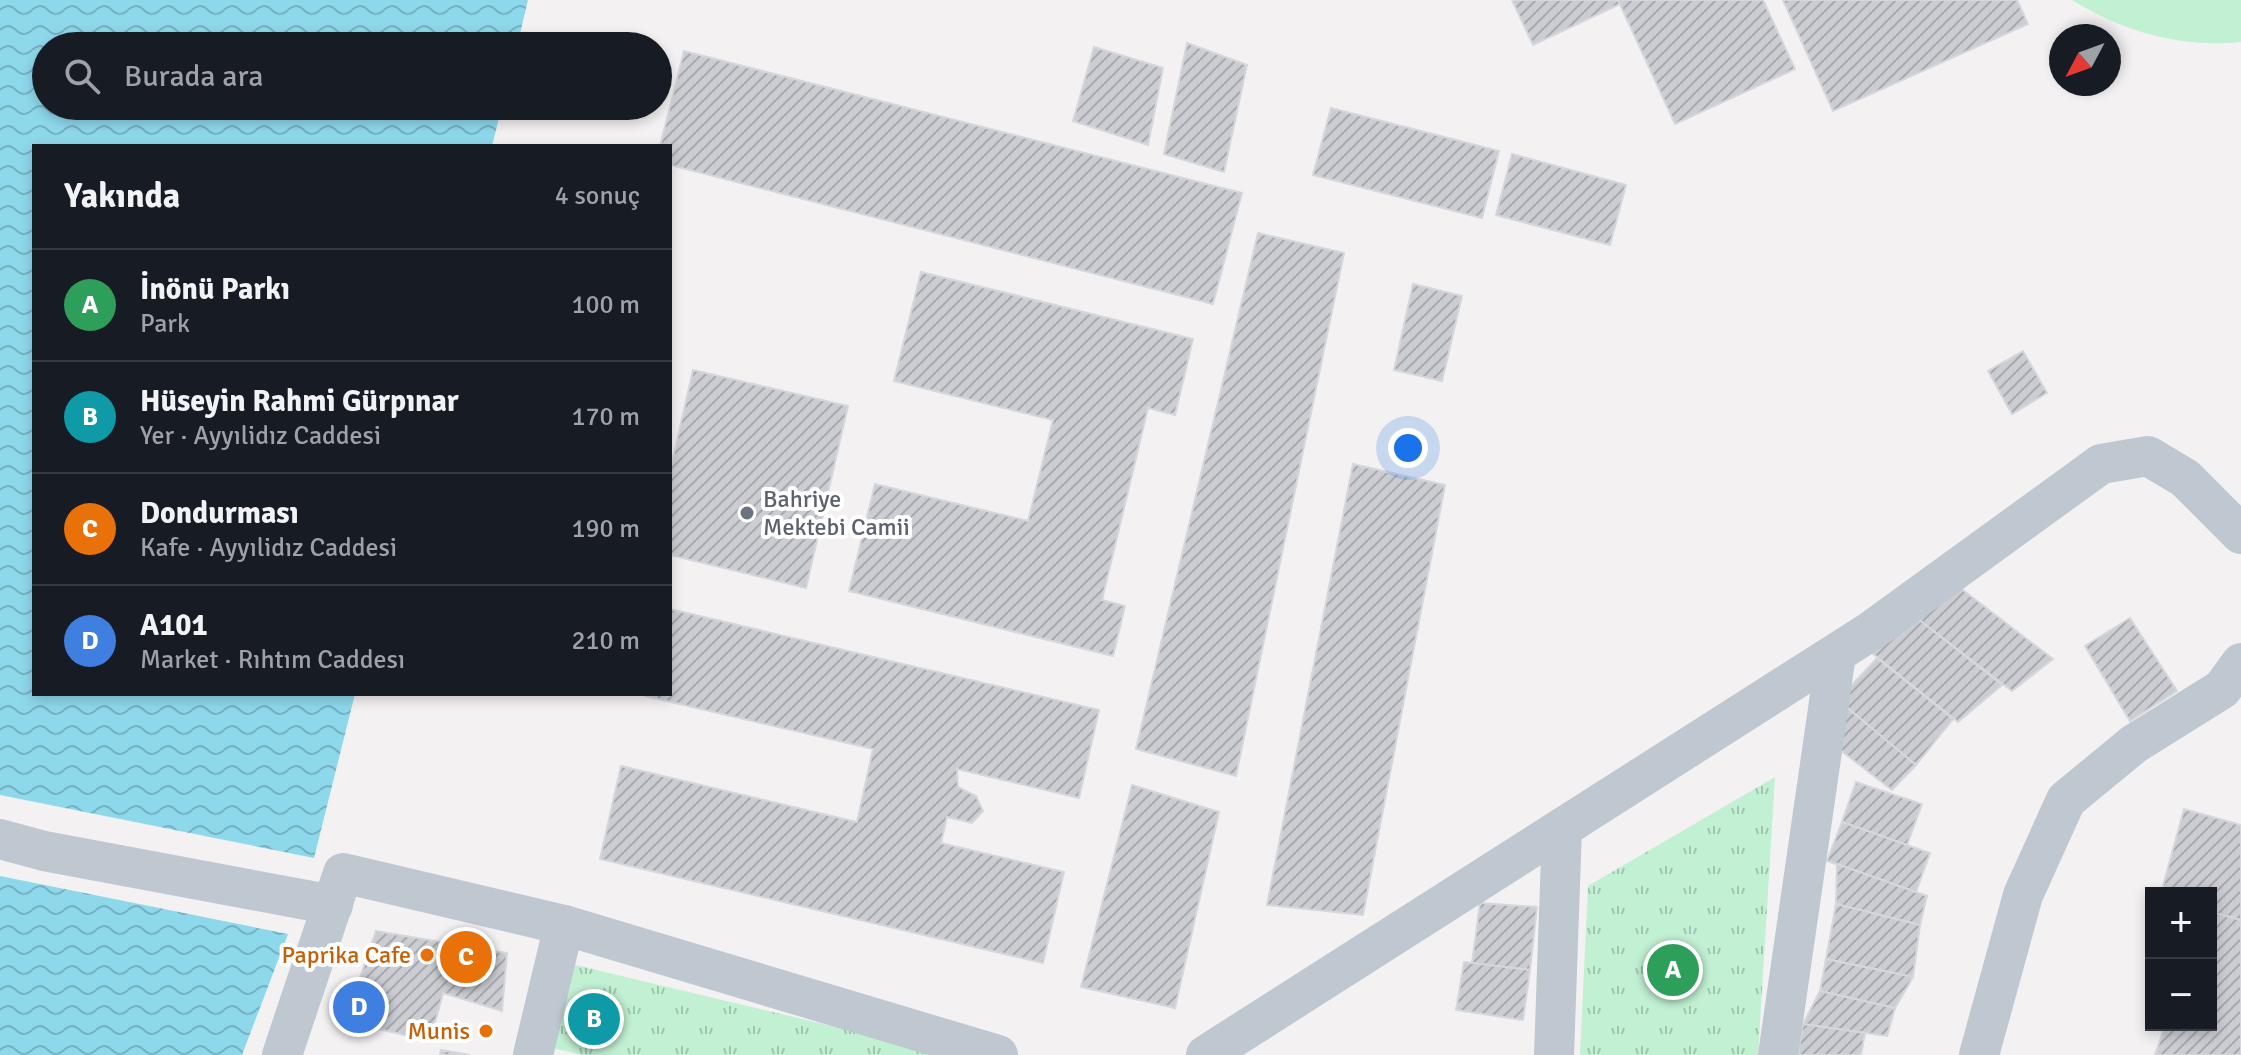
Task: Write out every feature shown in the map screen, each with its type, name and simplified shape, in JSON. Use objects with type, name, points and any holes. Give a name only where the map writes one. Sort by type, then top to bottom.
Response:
[{"type":"street","points":[[1206,1055],[1871,631],[2101,464],[2148,456],[2185,478],[2241,534]]},
{"type":"street","points":[[1778,1055],[1836,654]]},
{"type":"street","points":[[1979,1055],[2023,895],[2066,800],[2134,744],[2222,689],[2241,663]]},
{"type":"street","points":[[1554,1055],[1562,828]]},
{"type":"street","points":[[0,839],[44,851],[338,889],[564,925],[998,1055]]},
{"type":"street","points":[[282,1055],[338,889]]},
{"type":"street","points":[[538,1054],[564,925]]},
{"type":"green space","points":[[2072,0],[2241,0],[2241,42],[2174,40],[2132,29]]},
{"type":"green space","points":[[1775,777],[1758,1055],[1580,1055],[1588,886]]},
{"type":"green space","points":[[567,963],[953,1055],[583,1055],[548,1047]]},
{"type":"water","points":[[0,0],[528,0],[520,32],[32,32],[32,120],[498,120],[492,144],[32,144],[32,696],[354,696],[314,858],[0,795]]},
{"type":"water","points":[[0,876],[288,934],[242,1055],[0,1055]]},
{"type":"building","points":[[1512,0],[1618,0],[1620,4],[1533,45]]},
{"type":"building","points":[[1618,0],[1763,0],[1795,69],[1675,124]]},
{"type":"building","points":[[1783,0],[2017,0],[2028,24],[1833,111]]},
{"type":"building","points":[[1187,43],[1247,65],[1224,172],[1164,154]]},
{"type":"building","points":[[1094,47],[1163,68],[1148,145],[1073,121]]},
{"type":"building","points":[[684,51],[1242,193],[1213,304],[672,166],[672,144],[661,144],[667,120],[672,120],[672,98]]},
{"type":"building","points":[[1331,108],[1499,151],[1482,218],[1313,175]]},
{"type":"building","points":[[1512,154],[1626,185],[1610,245],[1496,215]]},
{"type":"building","points":[[1258,233],[1344,253],[1236,776],[1136,749]]},
{"type":"building","points":[[921,272],[1193,339],[1175,415],[1148,408],[1102,600],[1125,606],[1113,656],[849,591],[875,484],[1028,521],[1053,420],[894,381]]},
{"type":"building","points":[[1413,284],[1462,296],[1442,381],[1394,370]]},
{"type":"building","points":[[2023,351],[2047,393],[2012,414],[1988,371]]},
{"type":"building","name":"Bahriye Mektebi Camii","points":[[693,370],[848,406],[806,588],[672,555],[672,462]]},
{"type":"building","points":[[1353,464],[1445,485],[1363,915],[1267,905]]},
{"type":"building","points":[[1959,587],[2053,659],[2012,691],[1918,619]]},
{"type":"building","points":[[672,609],[1099,710],[1079,798],[957,769],[958,787],[976,796],[983,811],[972,823],[947,817],[941,843],[1064,872],[1043,963],[600,859],[621,766],[857,822],[873,749],[645,696],[672,696]]},
{"type":"building","points":[[2130,618],[2177,691],[2130,721],[2085,646]]},
{"type":"building","points":[[1918,619],[2002,685],[1958,722],[1872,653]]},
{"type":"building","points":[[1877,658],[1953,719],[1916,765],[1838,700]]},
{"type":"building","points":[[1838,700],[1916,765],[1892,790],[1813,729]]},
{"type":"building","points":[[1856,782],[1922,804],[1907,845],[1842,822]]},
{"type":"building","points":[[1132,785],[1219,812],[1175,1008],[1081,987]]},
{"type":"building","points":[[2184,809],[2241,825],[2241,920],[2217,914],[2217,887],[2163,887]]},
{"type":"building","points":[[1842,822],[1930,853],[1916,892],[1827,861]]},
{"type":"building","points":[[1837,864],[1927,896],[1920,925],[1836,904]]},
{"type":"building","points":[[1480,903],[1537,907],[1530,970],[1472,963]]},
{"type":"building","points":[[1836,904],[1920,925],[1913,977],[1826,959]]},
{"type":"building","points":[[2217,914],[2241,920],[2241,1055],[2155,1055],[2163,1031],[2217,1031]]},
{"type":"building","points":[[376,931],[507,953],[502,1011],[443,993],[430,1041],[345,1021]]},
{"type":"building","points":[[1826,959],[1913,977],[1895,1008],[1820,991]]},
{"type":"building","points":[[1464,962],[1530,970],[1523,1020],[1456,1010]]},
{"type":"building","points":[[1820,991],[1895,1008],[1887,1036],[1803,1024]]},
{"type":"building","points":[[1803,1024],[1865,1033],[1861,1055],[1798,1055]]},
{"type":"building","points":[[441,1050],[470,1055],[440,1055]]},
{"type":"place","name":"Bahriye Mektebi Camii","points":[[747,513]]},
{"type":"place","name":"Paprika Cafe","points":[[427,955]]},
{"type":"place","name":"Dondurması","points":[[466,957]]},
{"type":"place","name":"İnönü Parkı","points":[[1673,970]]},
{"type":"place","name":"A101","points":[[359,1007]]},
{"type":"place","name":"Hüseyin Rahmi Gürpınar","points":[[594,1019]]},
{"type":"place","name":"Munis","points":[[486,1031]]}]
